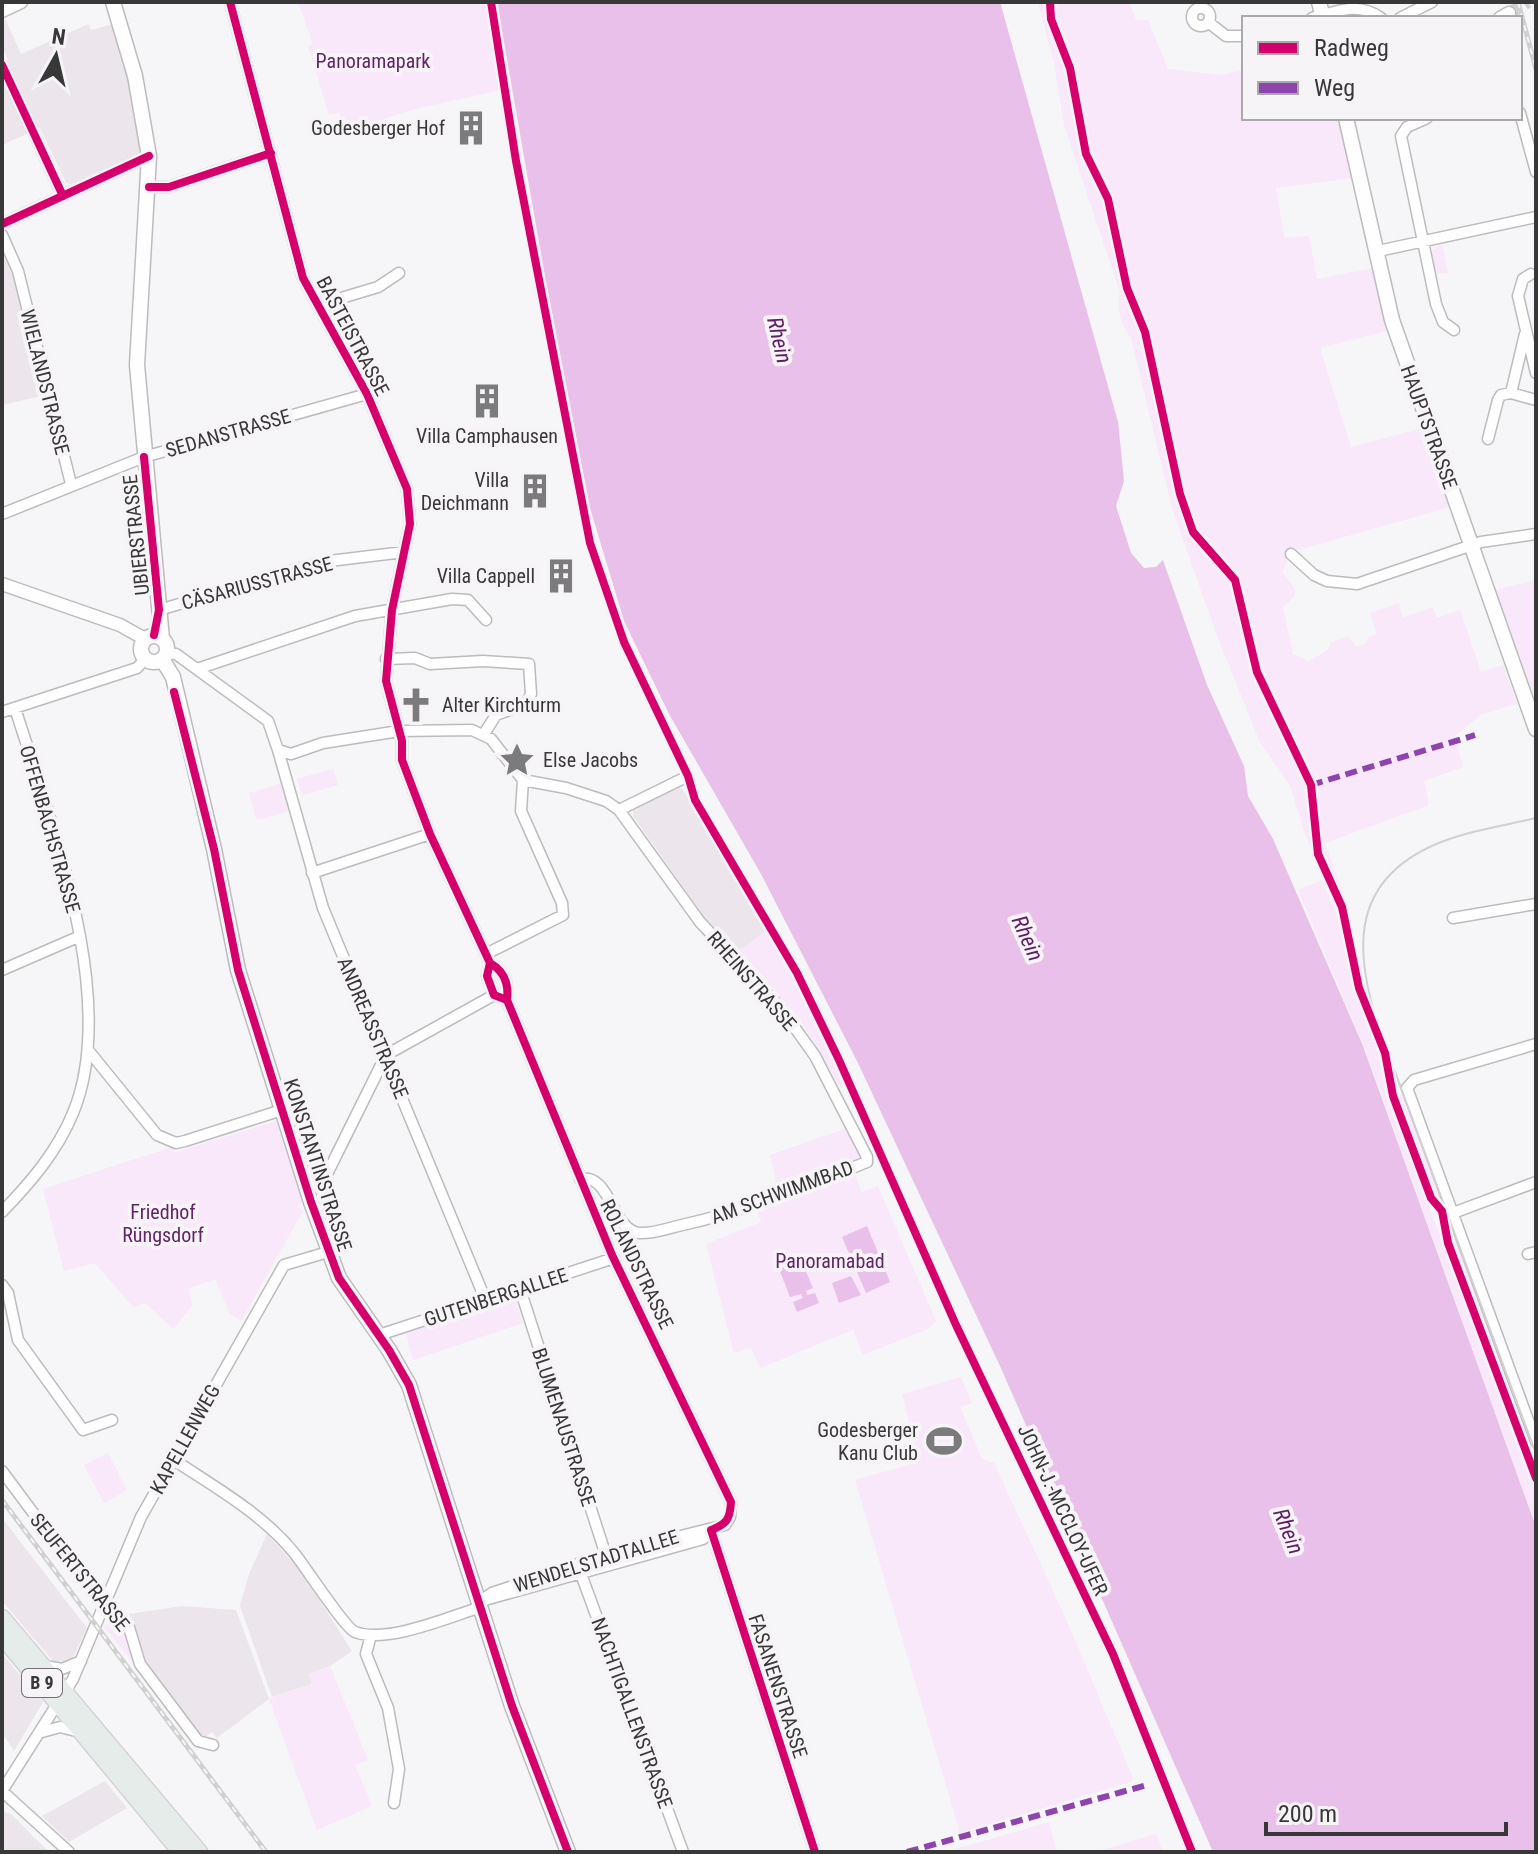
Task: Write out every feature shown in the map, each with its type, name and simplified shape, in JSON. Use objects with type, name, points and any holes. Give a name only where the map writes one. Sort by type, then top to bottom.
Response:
[{"type":"main road","name":"UBIERSTRASSE","points":[[113,2],[135,76],[149,156],[137,365],[159,610],[156,649]]},
{"type":"main road","name":"HAUPTSTRASSE","points":[[1346,120],[1392,320],[1536,729]]},
{"type":"main road","name":"KONSTANTINSTRASSE","points":[[156,649],[174,692],[208,825],[238,970],[328,1252],[339,1278],[409,1385],[516,1717],[568,1852]]},
{"type":"main road","name":"B 9","points":[[2,1618],[43,1665],[80,1732],[181,1852]]},
{"type":"main road","name":"B 9","points":[[2,1636],[125,1764],[199,1852]]},
{"type":"main road","points":[[125,1764],[163,1798],[209,1852]]},
{"type":"main road","points":[[144,1808],[153,1828],[171,1852]]},
{"type":"street","points":[[2,11],[21,2]]},
{"type":"street","name":"BASTEISTRASSE","points":[[230,2],[303,278],[367,394],[407,489],[410,524],[392,610],[386,659],[386,681],[399,731]]},
{"type":"street","points":[[1404,16],[1432,2]]},
{"type":"street","points":[[1319,13],[1371,5]]},
{"type":"street","points":[[1208,22],[1226,36],[1242,36]]},
{"type":"street","points":[[2,65],[63,196]]},
{"type":"street","points":[[1350,135],[1354,120]]},
{"type":"street","points":[[1423,120],[1407,127],[1401,136],[1436,304],[1443,322],[1454,330]]},
{"type":"street","points":[[1522,120],[1536,172]]},
{"type":"street","points":[[149,187],[169,187],[271,153]]},
{"type":"street","points":[[2,224],[149,156]]},
{"type":"street","points":[[1378,251],[1536,217]]},
{"type":"street","name":"WIELANDSTRASSE","points":[[2,235],[18,271],[71,484]]},
{"type":"street","name":"BASTEISTRASSE","points":[[318,305],[378,287],[399,273]]},
{"type":"street","points":[[1531,274],[1523,279],[1518,296],[1536,373]]},
{"type":"street","points":[[1511,393],[1526,332]]},
{"type":"street","points":[[1488,439],[1501,395],[1511,393],[1536,400]]},
{"type":"street","name":"SEDANSTRASSE","points":[[2,514],[144,457],[367,394]]},
{"type":"street","points":[[1291,554],[1314,575],[1327,581],[1357,584],[1471,546],[1534,533]]},
{"type":"street","name":"CÄSARIUSSTRASSE","points":[[159,610],[321,562],[404,552]]},
{"type":"street","points":[[2,584],[120,625],[156,649],[176,654],[268,721],[278,750],[291,754],[323,743],[399,731],[472,730],[484,734],[523,780],[521,811],[562,903],[563,915],[488,959]]},
{"type":"street","points":[[197,669],[355,616],[460,598],[468,600],[486,620]]},
{"type":"street","points":[[2,712],[137,668],[156,649]]},
{"type":"street","points":[[386,659],[415,658],[430,664],[483,661],[529,664],[531,694],[526,704],[496,715],[484,734]]},
{"type":"street","name":"OFFENBACHSTRASSE","points":[[2,1212],[41,1170],[62,1135],[73,1112],[88,1050],[89,1011],[68,881],[15,708]]},
{"type":"street","name":"ROLANDSTRASSE","points":[[399,731],[402,760],[430,834],[488,959],[500,969],[508,988],[507,1000],[614,1258],[731,1502],[730,1517],[725,1525],[711,1530]]},
{"type":"street","name":"ANDREASSTRASSE","points":[[278,750],[323,908],[486,1301]]},
{"type":"street","points":[[619,810],[688,776]]},
{"type":"street","name":"RHEINSTRASSE","points":[[523,780],[566,788],[606,801],[619,810],[700,922],[771,996],[806,1043],[866,1150],[867,1162]]},
{"type":"street","points":[[312,873],[430,834]]},
{"type":"street","points":[[1453,918],[1536,904]]},
{"type":"street","points":[[2,970],[78,937]]},
{"type":"street","name":"ROLANDSTRASSE","points":[[488,959],[487,976],[494,995]]},
{"type":"street","points":[[306,1185],[326,1176],[386,1055],[494,995],[507,1000]]},
{"type":"street","points":[[1536,1044],[1414,1080],[1407,1088],[1536,1442]]},
{"type":"street","points":[[88,1050],[157,1135],[166,1140],[185,1141],[282,1110]]},
{"type":"street","name":"AM SCHWIMMBAD","points":[[580,1179],[588,1178],[596,1182],[628,1227],[642,1233],[748,1208],[867,1162]]},
{"type":"street","points":[[1453,1213],[1536,1182]]},
{"type":"street","name":"KAPELLENWEG","points":[[2,1791],[62,1698],[81,1661],[141,1517],[284,1265],[328,1252]]},
{"type":"street","name":"GUTENBERGALLEE","points":[[379,1335],[614,1258]]},
{"type":"street","points":[[2,1285],[8,1293],[18,1340],[83,1430],[112,1420]]},
{"type":"street","name":"BLUMENAUSTRASSE","points":[[520,1289],[607,1560]]},
{"type":"street","points":[[174,1460],[261,1520],[292,1551],[351,1630],[371,1635],[395,1632],[480,1604]]},
{"type":"street","name":"SEUFERTSTRASSE","points":[[2,1471],[104,1605],[118,1612],[128,1624],[140,1664],[198,1741],[213,1745]]},
{"type":"street","name":"WENDELSTADTALLEE","points":[[480,1604],[492,1593],[700,1529],[711,1530]]},
{"type":"street","name":"FASANENSTRASSE","points":[[711,1530],[815,1852]]},
{"type":"street","name":"WENDELSTADTALLEE","points":[[480,1604],[581,1574],[607,1560]]},
{"type":"street","name":"NACHTIGALLENSTRASSE","points":[[581,1574],[683,1852]]},
{"type":"street","points":[[371,1635],[366,1654],[388,1708],[399,1769],[394,1803]]},
{"type":"street","points":[[43,1665],[62,1669],[81,1661]]},
{"type":"street","points":[[40,1733],[60,1727],[80,1732]]},
{"type":"street","points":[[2,1791],[69,1852]]},
{"type":"shaded area","points":[[5,18],[21,54],[88,24],[91,30],[113,24],[128,75],[140,153],[71,184],[66,183],[40,128],[2,145],[2,62],[8,60],[2,47]]},
{"type":"shaded area","points":[[2,253],[14,279],[42,396],[2,405]]},
{"type":"shaded area","points":[[680,786],[700,813],[767,931],[739,950],[705,918],[633,816],[633,809]]},
{"type":"shaded area","points":[[2,1518],[87,1628],[73,1657],[65,1662],[53,1661],[2,1601]]},
{"type":"shaded area","points":[[267,1534],[301,1571],[352,1651],[330,1666],[309,1674],[312,1684],[272,1697],[240,1606],[249,1574]]},
{"type":"shaded area","points":[[182,1606],[236,1610],[269,1699],[217,1738],[212,1732],[203,1738],[144,1659],[129,1614]]},
{"type":"shaded area","points":[[2,1654],[43,1702],[14,1751],[2,1732]]},
{"type":"shaded area","points":[[105,1781],[127,1808],[69,1842],[42,1816]]},
{"type":"shaded area","points":[[2,1811],[11,1814],[49,1852],[2,1852]]},
{"type":"green space","name":"Panoramapark","points":[[298,2],[486,2],[501,90],[415,109],[346,131],[339,112],[329,115],[308,46],[313,44]]},
{"type":"green space","points":[[1038,2],[1129,2],[1136,20],[1148,20],[1168,69],[1220,75],[1242,70],[1242,120],[1339,120],[1352,178],[1276,188],[1284,237],[1309,236],[1317,279],[1374,268],[1387,331],[1320,348],[1351,447],[1423,428],[1450,507],[1291,552],[1282,572],[1295,589],[1295,596],[1283,607],[1293,654],[1309,661],[1328,650],[1331,642],[1349,636],[1356,647],[1366,643],[1368,637],[1377,634],[1370,613],[1399,603],[1402,618],[1433,607],[1437,618],[1460,610],[1481,672],[1503,665],[1517,704],[1482,714],[1455,736],[1463,767],[1424,781],[1429,805],[1325,843],[1341,888],[1347,932],[1305,834],[1290,785],[1260,742],[1216,633],[1172,508],[1131,338],[1120,316],[1120,292],[1064,125],[1054,63]]},
{"type":"green space","points":[[1439,245],[1443,247],[1448,273],[1435,273],[1430,253]]},
{"type":"green space","points":[[1536,580],[1536,708],[1494,590]]},
{"type":"green space","points":[[333,769],[338,785],[302,795],[297,779]]},
{"type":"green space","points":[[282,783],[290,811],[257,820],[249,793]]},
{"type":"green space","points":[[1322,880],[1346,935],[1355,984],[1382,1057],[1390,1096],[1416,1172],[1536,1491],[1536,1526],[1364,1046],[1298,890]]},
{"type":"green space","points":[[767,931],[848,1084],[841,1088],[799,1018],[739,950]]},
{"type":"green space","points":[[1402,1095],[1442,1202],[1434,1196],[1429,1185],[1397,1097]]},
{"type":"green space","name":"Friedhof Rüngsdorf","points":[[276,1121],[302,1201],[298,1207],[303,1211],[241,1321],[230,1314],[215,1279],[188,1289],[193,1305],[173,1329],[146,1303],[133,1307],[95,1263],[64,1271],[43,1189],[172,1147],[174,1153]]},
{"type":"green space","points":[[847,1128],[860,1153],[859,1159],[778,1190],[770,1155]]},
{"type":"green space","name":"Panoramabad","points":[[854,1173],[862,1192],[878,1186],[936,1321],[928,1329],[863,1355],[853,1330],[760,1368],[751,1348],[734,1353],[706,1244],[761,1222],[757,1212]]},
{"type":"green space","points":[[1456,1239],[1536,1459],[1536,1465],[1449,1240]]},
{"type":"green space","points":[[515,1299],[523,1323],[413,1360],[406,1333]]},
{"type":"green space","points":[[961,1377],[972,1403],[960,1407],[982,1459],[994,1463],[1066,1619],[1133,1778],[1131,1782],[956,1834],[959,1829],[855,1480],[919,1462],[902,1394]]},
{"type":"green space","points":[[108,1453],[127,1490],[104,1503],[84,1465]]},
{"type":"green space","points":[[111,1619],[123,1626],[133,1662],[104,1627]]},
{"type":"green space","points":[[330,1666],[368,1760],[355,1765],[372,1806],[317,1830],[269,1699],[312,1684],[309,1674]]},
{"type":"green space","points":[[1049,1822],[1057,1852],[945,1852]]},
{"type":"green space","points":[[1156,1834],[1163,1852],[1096,1852]]},
{"type":"water","name":"Rhein","points":[[497,2],[1000,2],[1118,422],[1124,481],[1116,506],[1131,553],[1144,568],[1156,567],[1163,560],[1207,685],[1244,766],[1248,796],[1273,839],[1363,1046],[1536,1527],[1536,1852],[1213,1852],[1000,1366],[857,1061],[761,874],[669,714],[624,621],[590,508],[544,271]]},
{"type":"water","points":[[867,1226],[890,1282],[866,1293],[842,1237]]},
{"type":"water","points":[[802,1261],[804,1265],[797,1270],[805,1269],[813,1288],[806,1291],[807,1295],[815,1293],[819,1303],[797,1312],[793,1302],[803,1298],[801,1294],[790,1297],[779,1269]]},
{"type":"water","points":[[851,1276],[861,1295],[839,1303],[832,1283]]},
{"type":"tunnel","points":[[1509,13],[1528,2]]},
{"type":"tram line","points":[[1536,818],[1446,840],[1405,861],[1385,880],[1372,902],[1365,926],[1363,951],[1372,1006],[1381,1034],[1536,1454]]},
{"type":"railway","points":[[1518,2],[1522,16]]},
{"type":"railway","points":[[1522,17],[1536,69]]},
{"type":"railway","points":[[2,1500],[266,1852]]},
{"type":"marked path","points":[[1311,785],[1475,735]]},
{"type":"marked path","points":[[907,1852],[1147,1785]]},
{"type":"cycle path","points":[[230,2],[303,278],[367,394],[407,489],[410,524],[392,610],[386,681],[402,741],[402,760],[430,834],[490,963]]},
{"type":"cycle path","name":"JOHN-J.-MCCLOY-UFER","points":[[491,2],[516,161],[590,543],[624,642],[688,776],[695,800],[797,973],[839,1060],[956,1325],[1113,1654],[1192,1852]]},
{"type":"cycle path","points":[[1050,2],[1051,19],[1070,68],[1086,154],[1108,199],[1127,288],[1145,332],[1180,494],[1193,532],[1235,580],[1257,672],[1311,785],[1318,854],[1342,907],[1359,988],[1385,1053],[1393,1096],[1431,1198],[1442,1211],[1448,1243],[1536,1478]]},
{"type":"cycle path","points":[[2,65],[63,196]]},
{"type":"cycle path","points":[[149,187],[169,187],[271,153]]},
{"type":"cycle path","points":[[2,224],[149,156]]},
{"type":"cycle path","points":[[144,457],[159,610],[154,635]]},
{"type":"cycle path","points":[[174,692],[214,849],[238,970],[311,1202],[339,1278],[389,1350],[409,1385],[512,1706],[568,1852]]},
{"type":"cycle path","points":[[507,1000],[494,995],[487,976],[490,963],[504,978],[507,1000],[612,1255],[731,1502],[727,1520],[711,1530],[815,1852]]},
{"type":"place","name":"Godesberger Hof","points":[[471,128]]},
{"type":"place","name":"Villa Camphausen","points":[[487,401]]},
{"type":"place","name":"Villa Deichmann","points":[[535,491]]},
{"type":"place","name":"Villa Cappell","points":[[561,576]]},
{"type":"place","name":"Alter Kirchturm","points":[[416,705]]},
{"type":"place","name":"Else Jacobs","points":[[517,760]]},
{"type":"place","name":"Godesberger Kanu Club","points":[[944,1441]]}]
